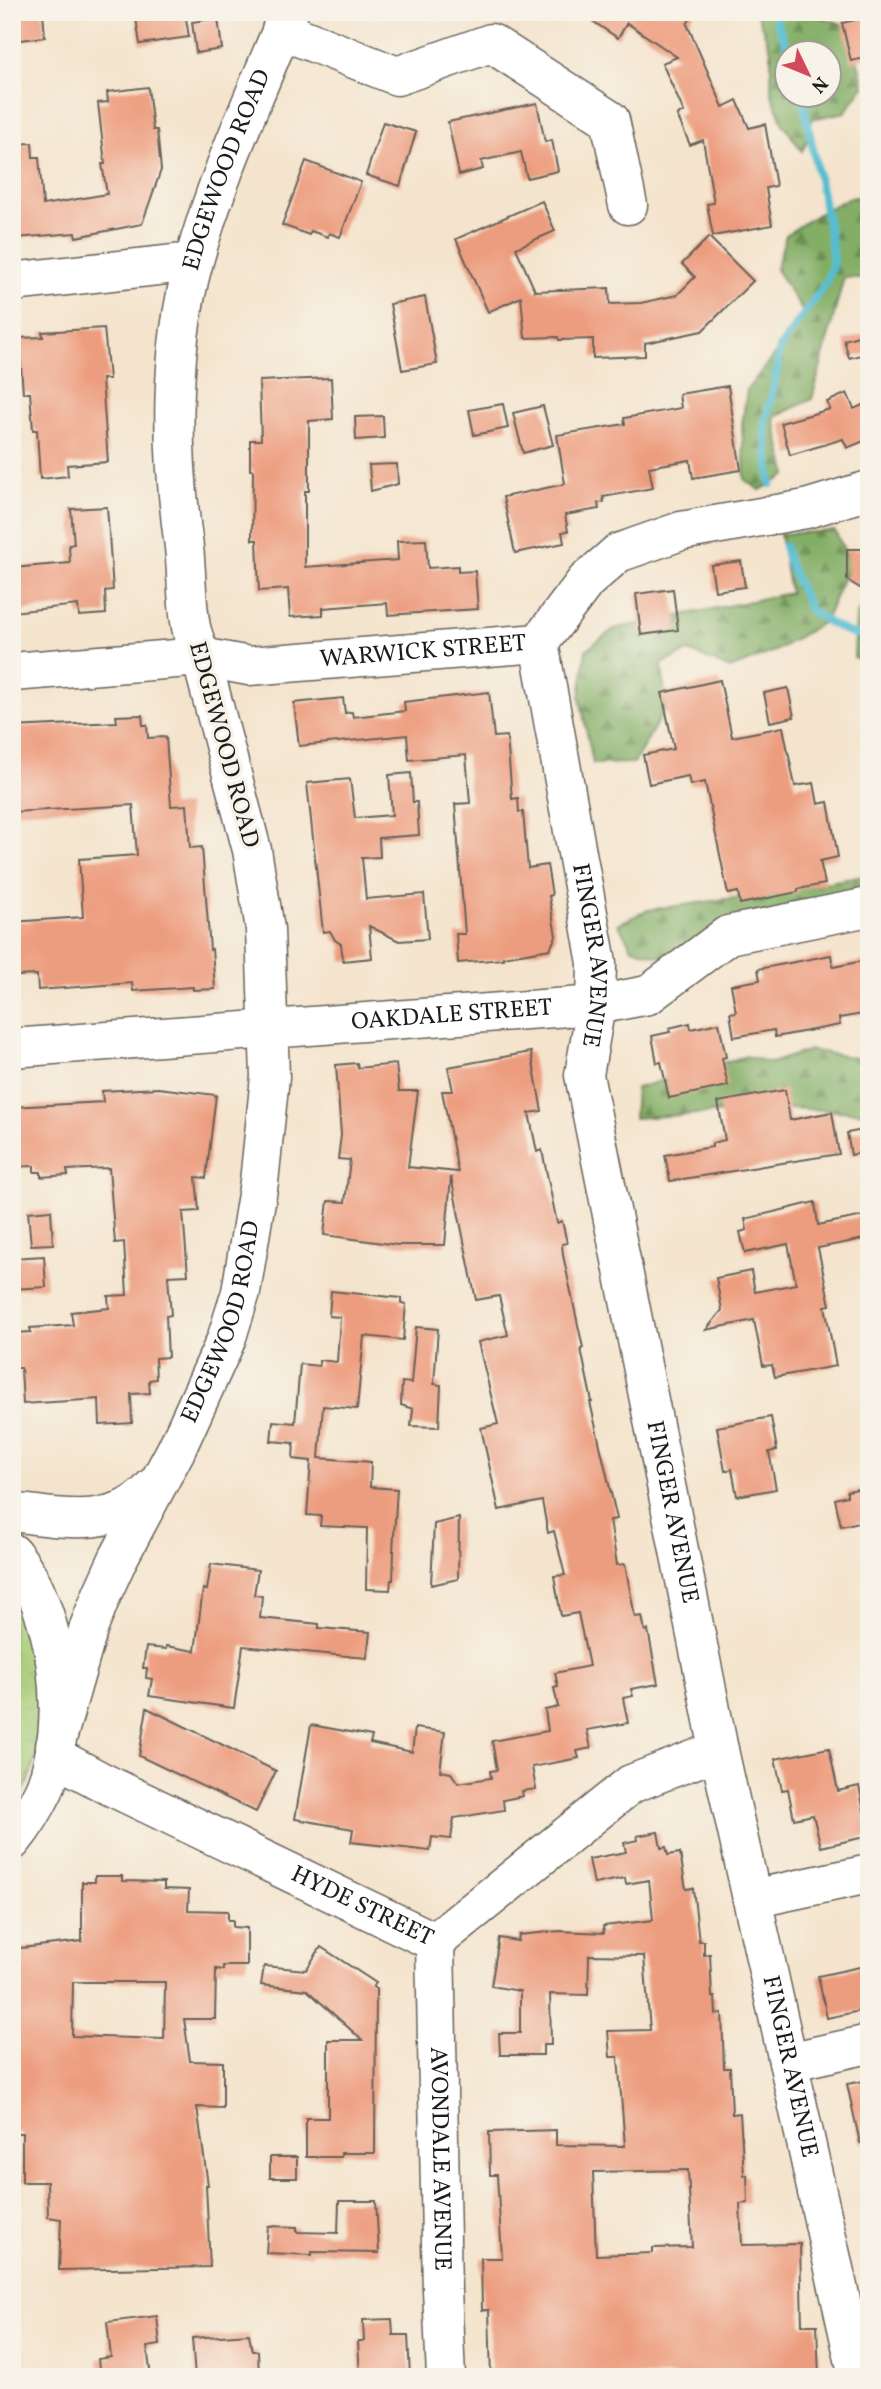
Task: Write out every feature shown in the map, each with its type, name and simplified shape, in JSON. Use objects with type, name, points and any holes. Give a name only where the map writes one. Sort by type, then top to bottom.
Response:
[{"type":"street","points":[[285,21],[397,76],[491,43],[610,120],[628,205]]},
{"type":"street","name":"EDGEWOOD ROAD","points":[[54,1751],[89,1627],[102,1594],[203,1395],[226,1340],[241,1292],[251,1238],[270,1077],[265,929],[252,850],[201,657],[191,629],[174,455],[178,356],[184,304],[193,262],[213,200],[285,21]]},
{"type":"street","points":[[12,282],[193,262]]},
{"type":"street","name":"WARWICK STREET","points":[[12,672],[201,657],[249,666],[539,643],[586,581],[618,553],[681,531],[806,509],[869,490]]},
{"type":"street","name":"FINGER AVENUE","points":[[539,643],[597,963],[596,1006],[584,1074],[719,1750],[858,2377]]},
{"type":"street","name":"OAKDALE STREET","points":[[12,1048],[596,1006],[648,995],[728,934],[869,907]]},
{"type":"street","name":"EDGEWOOD ROAD","points":[[12,1512],[67,1519],[97,1518],[134,1505],[148,1494],[161,1478]]},
{"type":"street","points":[[12,1553],[35,1590],[46,1618],[54,1650],[58,1688],[54,1751],[40,1798],[31,1817],[12,1841]]},
{"type":"street","name":"HYDE STREET","points":[[54,1751],[104,1783],[435,1942],[631,1784],[719,1750]]},
{"type":"street","points":[[752,1899],[869,1874]]},
{"type":"street","name":"AVONDALE AVENUE","points":[[435,1942],[446,2377]]},
{"type":"street","points":[[788,2062],[869,2044]]},
{"type":"green space","points":[[756,12],[805,12],[849,26],[864,86],[845,112],[812,119],[802,151],[783,124],[777,108],[842,108],[842,38],[772,38],[772,96],[771,50]]},
{"type":"green space","points":[[869,196],[869,279],[844,277],[812,399],[774,417],[787,475],[760,490],[745,480],[742,425],[747,390],[805,315],[776,269],[786,235],[849,198]]},
{"type":"green space","points":[[835,531],[850,563],[825,621],[775,651],[730,669],[689,651],[662,664],[666,707],[634,763],[593,764],[580,698],[586,650],[614,629],[790,593],[780,534]]},
{"type":"green space","points":[[869,598],[869,663],[854,657],[856,615]]},
{"type":"green space","points":[[869,875],[869,899],[677,962],[632,948],[618,924],[648,910],[763,894]]},
{"type":"green space","points":[[869,1046],[869,1113],[789,1108],[634,1118],[636,1088],[746,1056],[771,1063],[810,1050],[862,1059]]},
{"type":"green space","points":[[12,1585],[29,1623],[41,1689],[37,1753],[28,1782],[12,1812]]},
{"type":"building","points":[[12,12],[43,12],[45,37],[12,41]]},
{"type":"building","points":[[135,12],[185,12],[189,37],[140,44]]},
{"type":"building","points":[[579,12],[695,12],[687,24],[723,107],[737,100],[749,128],[765,124],[776,186],[766,188],[772,225],[713,236],[707,204],[714,203],[703,140],[690,145],[677,115],[684,112],[662,63],[677,57],[627,23],[618,38]]},
{"type":"building","points":[[869,17],[869,57],[851,61],[842,23]]},
{"type":"building","points":[[218,18],[222,49],[196,53],[192,22]]},
{"type":"building","points":[[148,87],[153,130],[157,130],[161,170],[142,224],[76,237],[75,233],[16,238],[15,233],[12,233],[12,144],[32,143],[33,157],[39,157],[43,205],[107,194],[98,103],[108,102],[107,92]]},
{"type":"building","points":[[537,103],[545,142],[552,140],[558,171],[527,178],[521,152],[481,161],[483,169],[459,175],[448,122]]},
{"type":"building","points":[[383,122],[416,132],[400,186],[366,175]]},
{"type":"building","points":[[306,161],[361,182],[340,237],[329,233],[328,237],[311,231],[309,235],[282,225]]},
{"type":"building","points":[[542,201],[555,231],[516,248],[535,291],[609,288],[610,304],[641,303],[677,295],[695,277],[682,264],[709,237],[753,281],[702,331],[645,343],[645,356],[593,358],[593,339],[525,338],[521,297],[488,312],[456,239]]},
{"type":"building","points":[[425,297],[437,364],[402,370],[390,304]]},
{"type":"building","points":[[104,328],[109,379],[102,379],[108,462],[67,465],[68,476],[40,479],[37,430],[33,430],[30,393],[23,393],[19,338],[43,337],[42,332]]},
{"type":"building","points":[[869,333],[869,353],[849,358],[844,340]]},
{"type":"building","points":[[331,378],[333,419],[309,421],[305,567],[398,560],[397,541],[426,540],[428,568],[458,566],[458,572],[475,571],[478,609],[388,615],[387,603],[323,608],[323,615],[290,617],[288,589],[259,591],[257,540],[252,540],[253,470],[250,470],[250,440],[261,440],[259,381]]},
{"type":"building","points":[[728,386],[741,470],[693,478],[690,460],[649,467],[653,488],[603,497],[604,502],[598,503],[599,509],[565,515],[568,531],[562,532],[564,543],[515,553],[503,497],[565,484],[557,435],[625,424],[624,418],[681,408],[679,394]]},
{"type":"building","points":[[847,393],[854,409],[869,402],[869,439],[847,448],[843,439],[790,455],[781,423],[830,409],[827,402]]},
{"type":"building","points":[[503,404],[508,428],[474,435],[469,410]]},
{"type":"building","points":[[543,406],[553,445],[523,453],[513,413]]},
{"type":"building","points":[[383,416],[384,438],[356,440],[355,417]]},
{"type":"building","points":[[397,464],[398,484],[371,491],[369,465]]},
{"type":"building","points":[[107,507],[113,590],[105,591],[106,614],[79,616],[78,605],[12,612],[12,568],[70,563],[69,545],[74,544],[71,509]]},
{"type":"building","points":[[847,549],[869,549],[869,581],[860,588],[847,580]]},
{"type":"building","points":[[741,561],[745,587],[715,591],[711,565]]},
{"type":"building","points":[[673,589],[678,630],[641,635],[636,594]]},
{"type":"building","points":[[720,680],[732,737],[783,727],[795,786],[814,783],[818,804],[828,802],[838,857],[820,861],[825,884],[740,904],[738,892],[728,894],[705,782],[690,785],[688,776],[649,784],[643,755],[674,749],[662,693]]},
{"type":"building","points":[[788,688],[794,717],[770,722],[764,693]]},
{"type":"building","points":[[489,692],[494,737],[507,736],[512,799],[518,798],[519,812],[523,812],[528,868],[547,865],[556,936],[550,949],[503,957],[504,959],[458,963],[456,934],[465,934],[455,804],[470,803],[466,755],[409,760],[407,735],[299,746],[294,703],[343,698],[345,713],[352,712],[353,717],[405,711],[404,702]]},
{"type":"building","points":[[142,715],[143,725],[147,725],[148,738],[166,737],[171,806],[187,805],[190,848],[202,847],[215,989],[193,990],[193,987],[133,991],[132,983],[38,990],[37,975],[16,976],[12,922],[83,917],[79,859],[137,855],[133,805],[14,812],[12,727],[117,722],[116,716]]},
{"type":"building","points":[[411,773],[413,802],[417,802],[419,835],[379,838],[380,857],[362,858],[366,899],[424,894],[428,939],[399,941],[369,926],[372,958],[343,961],[341,944],[330,931],[323,932],[307,783],[350,779],[355,818],[392,815],[389,775]]},
{"type":"building","points":[[831,955],[833,967],[863,961],[869,988],[869,1013],[839,1018],[840,1025],[775,1037],[774,1030],[734,1037],[730,1013],[736,1012],[731,985],[760,980],[758,969]]},
{"type":"building","points":[[690,1023],[691,1029],[719,1023],[726,1057],[722,1058],[728,1086],[669,1098],[661,1062],[657,1063],[652,1036]]},
{"type":"building","points":[[531,1052],[542,1111],[529,1113],[537,1152],[542,1150],[557,1223],[562,1221],[567,1243],[562,1244],[563,1255],[583,1348],[581,1349],[590,1402],[617,1519],[610,1520],[617,1565],[625,1564],[635,1617],[642,1616],[645,1631],[648,1630],[658,1684],[631,1689],[633,1696],[623,1698],[628,1723],[587,1730],[591,1748],[577,1751],[579,1758],[532,1767],[536,1789],[522,1791],[523,1796],[503,1800],[504,1810],[454,1818],[451,1839],[432,1837],[430,1851],[351,1842],[353,1829],[295,1819],[311,1725],[372,1736],[370,1743],[412,1752],[415,1728],[445,1732],[440,1771],[451,1773],[458,1783],[491,1778],[490,1771],[497,1770],[492,1741],[548,1731],[545,1710],[558,1707],[554,1688],[558,1687],[555,1673],[589,1666],[578,1613],[561,1616],[554,1576],[565,1575],[554,1531],[548,1533],[542,1501],[499,1510],[481,1428],[498,1424],[478,1342],[508,1335],[499,1296],[476,1300],[451,1177],[445,1245],[398,1245],[324,1235],[328,1201],[345,1202],[350,1160],[338,1159],[341,1135],[336,1065],[357,1063],[358,1068],[396,1064],[399,1091],[418,1091],[408,1167],[458,1172],[442,1091],[453,1091],[448,1067]]},
{"type":"building","points":[[158,1088],[216,1095],[206,1178],[196,1177],[199,1211],[183,1212],[188,1275],[168,1276],[171,1315],[166,1316],[168,1357],[155,1358],[156,1379],[149,1380],[150,1393],[131,1394],[132,1423],[100,1425],[99,1399],[23,1404],[21,1368],[16,1368],[14,1333],[31,1332],[30,1328],[73,1325],[71,1312],[109,1308],[108,1296],[127,1295],[124,1242],[115,1243],[109,1168],[67,1170],[68,1175],[41,1177],[41,1172],[34,1172],[34,1166],[12,1167],[12,1107],[103,1102],[102,1091]]},
{"type":"building","points":[[785,1090],[790,1120],[832,1112],[839,1154],[670,1181],[665,1155],[712,1147],[712,1143],[725,1140],[718,1102]]},
{"type":"building","points":[[869,1129],[869,1151],[851,1155],[847,1133]]},
{"type":"building","points":[[815,1202],[818,1225],[869,1215],[869,1238],[818,1248],[830,1305],[825,1306],[836,1366],[775,1377],[772,1365],[763,1366],[754,1320],[706,1330],[722,1310],[716,1278],[751,1271],[755,1292],[796,1284],[788,1244],[745,1253],[740,1232],[747,1230],[745,1219]]},
{"type":"building","points":[[51,1210],[53,1244],[31,1245],[28,1212]]},
{"type":"building","points":[[44,1256],[46,1287],[12,1289],[12,1258]]},
{"type":"building","points":[[331,1291],[401,1298],[401,1303],[406,1304],[403,1340],[364,1336],[357,1409],[323,1406],[319,1458],[371,1462],[370,1487],[397,1489],[393,1580],[390,1590],[366,1589],[367,1528],[320,1526],[321,1516],[307,1515],[311,1461],[293,1459],[294,1443],[271,1441],[273,1421],[295,1423],[300,1364],[319,1366],[319,1360],[337,1362],[340,1317],[329,1316]]},
{"type":"building","points":[[416,1327],[438,1329],[434,1384],[441,1385],[439,1427],[411,1426],[413,1409],[401,1405],[402,1382],[411,1383]]},
{"type":"building","points":[[771,1417],[777,1450],[769,1452],[776,1489],[737,1496],[732,1469],[725,1471],[717,1427]]},
{"type":"building","points":[[869,1487],[869,1520],[841,1526],[835,1499],[847,1496],[847,1491]]},
{"type":"building","points":[[459,1518],[458,1579],[431,1585],[434,1524]]},
{"type":"building","points":[[211,1564],[258,1570],[254,1595],[262,1596],[260,1618],[319,1624],[319,1628],[370,1632],[367,1658],[243,1646],[234,1708],[149,1696],[152,1679],[146,1678],[147,1668],[143,1668],[146,1647],[166,1649],[166,1646],[195,1651],[203,1589],[207,1590]]},
{"type":"building","points":[[147,1708],[276,1771],[256,1812],[139,1756]]},
{"type":"building","points":[[829,1748],[838,1791],[859,1786],[869,1836],[821,1847],[813,1815],[794,1819],[788,1789],[782,1790],[775,1759]]},
{"type":"building","points":[[658,1832],[661,1848],[666,1847],[668,1855],[680,1853],[686,1889],[693,1888],[699,1941],[704,1941],[704,1955],[710,1954],[712,1997],[715,1997],[716,2014],[722,2013],[724,2068],[730,2068],[732,2114],[740,2113],[748,2203],[740,2204],[742,2245],[800,2244],[802,2325],[817,2325],[819,2376],[491,2377],[489,2310],[482,2310],[481,2258],[502,2258],[497,2175],[490,2175],[489,2132],[556,2130],[556,2145],[625,2146],[618,2057],[610,2057],[608,2031],[650,2030],[644,1956],[589,1955],[588,1995],[550,1994],[551,2045],[543,2045],[543,2055],[500,2055],[499,2033],[520,2033],[520,1991],[491,1986],[499,1938],[518,1941],[519,1935],[559,1931],[604,1933],[603,1926],[653,1920],[649,1880],[626,1884],[625,1878],[594,1884],[589,1859],[626,1852],[624,1843],[638,1840],[637,1836]],"holes":[[[688,2170],[692,2247],[653,2248],[653,2253],[596,2255],[593,2172]]]},
{"type":"building","points":[[95,1876],[122,1876],[122,1881],[164,1882],[164,1889],[189,1890],[188,1910],[228,1911],[228,1920],[233,1920],[233,1927],[247,1928],[247,1966],[223,1966],[223,1970],[216,1969],[215,2019],[184,2019],[190,2061],[223,2062],[223,2108],[197,2107],[208,2185],[210,2267],[59,2270],[61,2219],[48,2217],[47,2182],[22,2182],[22,2133],[12,2133],[16,2014],[12,2015],[12,1949],[82,1941],[82,1882],[95,1882]],"holes":[[[73,1982],[165,1982],[164,2039],[72,2036]]]},
{"type":"building","points":[[321,1947],[376,1983],[373,1987],[376,1989],[375,2153],[306,2157],[306,2118],[328,2118],[328,2040],[362,2040],[307,1990],[261,1985],[264,1966],[306,1970]]},
{"type":"building","points":[[869,1965],[869,2009],[827,2018],[818,1976]]},
{"type":"building","points":[[869,2080],[869,2142],[860,2143],[847,2084]]},
{"type":"building","points":[[270,2157],[297,2157],[297,2178],[270,2178]]},
{"type":"building","points":[[339,2201],[376,2201],[379,2253],[266,2253],[268,2226],[297,2227],[297,2232],[338,2233]]},
{"type":"building","points":[[157,2316],[160,2345],[147,2347],[151,2377],[100,2377],[98,2359],[111,2357],[107,2322]]},
{"type":"building","points":[[392,2319],[393,2335],[408,2335],[410,2377],[360,2377],[358,2341],[364,2341],[363,2320]]},
{"type":"building","points":[[249,2334],[252,2351],[258,2351],[259,2377],[195,2377],[192,2338]]},
{"type":"waterway","points":[[773,12],[783,38]]},
{"type":"waterway","points":[[771,484],[765,424],[780,347],[826,283],[833,263],[805,108]]},
{"type":"waterway","points":[[784,546],[789,564],[810,610],[854,635],[869,631]]}]
